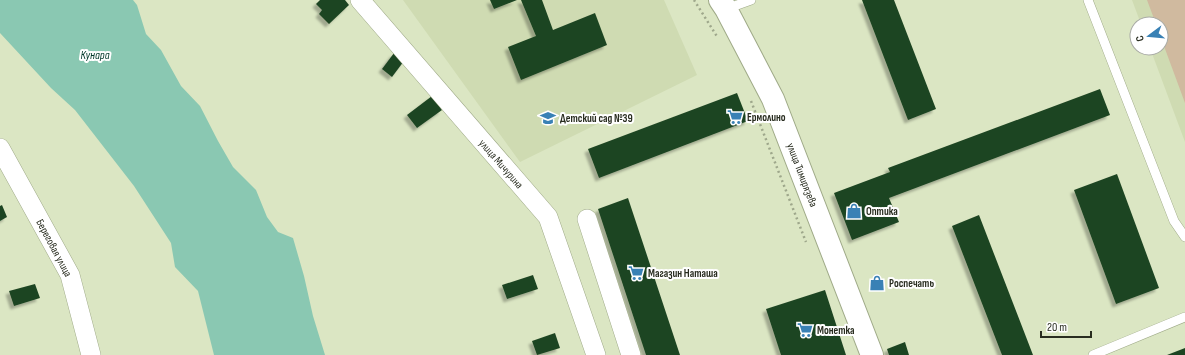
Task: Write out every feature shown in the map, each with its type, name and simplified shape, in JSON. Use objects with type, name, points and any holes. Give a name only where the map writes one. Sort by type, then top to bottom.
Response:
[{"type":"street","name":"улица Мичурина","points":[[360,0],[548,217],[596,355]]},
{"type":"street","name":"улица Тимирязева","points":[[723,4],[773,99],[872,355]]},
{"type":"street","name":"Береговая улица","points":[[0,148],[70,275],[91,355]]},
{"type":"street","points":[[587,219],[631,355]]},
{"type":"lane","points":[[723,4],[750,0]]},
{"type":"lane","points":[[1088,0],[1174,221],[1185,237]]},
{"type":"lane","points":[[1093,355],[1185,316]]},
{"type":"path","points":[[694,0],[719,40]]},
{"type":"path","points":[[748,95],[806,244]]},
{"type":"shaded area","name":"Детский сад №39","points":[[403,0],[664,0],[697,75],[520,162]]},
{"type":"shaded area","points":[[1132,0],[1185,0],[1185,142],[1153,56],[1169,56],[1169,16],[1138,16]]},
{"type":"shaded area","points":[[1147,0],[1185,0],[1185,103],[1168,56],[1169,56],[1169,16],[1153,16]]},
{"type":"water","name":"Кунара","points":[[0,0],[133,0],[137,5],[146,34],[161,50],[181,86],[200,106],[233,167],[256,190],[267,217],[278,232],[293,238],[304,276],[313,316],[325,355],[214,355],[198,291],[175,267],[171,243],[134,186],[75,110],[51,88],[0,33]]},
{"type":"building","points":[[320,0],[345,0],[349,5],[329,24],[319,14],[322,10],[316,4]]},
{"type":"building","points":[[490,0],[517,0],[494,9]]},
{"type":"building","points":[[521,0],[542,0],[553,30],[595,13],[607,45],[521,80],[508,47],[536,36]]},
{"type":"building","points":[[862,0],[894,0],[936,109],[908,120]]},
{"type":"building","points":[[394,53],[404,61],[392,77],[382,69]]},
{"type":"building","points":[[1100,89],[1110,115],[889,198],[899,222],[852,240],[834,193],[890,172],[888,168]]},
{"type":"building","points":[[737,93],[748,121],[599,178],[588,149]]},
{"type":"building","points":[[432,96],[442,110],[417,128],[407,115]]},
{"type":"building","points":[[1117,174],[1159,288],[1116,304],[1074,190]]},
{"type":"building","points":[[628,198],[680,355],[646,355],[598,209]]},
{"type":"building","points":[[2,205],[7,217],[0,221],[0,206]]},
{"type":"building","points":[[979,215],[1033,355],[1002,355],[952,226]]},
{"type":"building","points":[[533,275],[538,289],[507,299],[502,285]]},
{"type":"building","points":[[35,284],[40,298],[14,306],[9,291]]},
{"type":"building","name":"Монетка","points":[[825,290],[846,355],[781,355],[766,309]]},
{"type":"building","points":[[555,333],[560,348],[537,355],[532,341]]},
{"type":"building","points":[[905,342],[909,355],[889,355],[887,349]]},
{"type":"building","points":[[1185,348],[1185,355],[1167,355]]},
{"type":"place","name":"Ермолино","points":[[735,117]]},
{"type":"place","name":"Детский сад №39","points":[[548,118]]},
{"type":"place","name":"Оптика","points":[[854,211]]},
{"type":"place","name":"Магазин Наташа","points":[[636,273]]},
{"type":"place","name":"Роспечать","points":[[877,283]]},
{"type":"place","name":"Монетка","points":[[805,330]]}]
